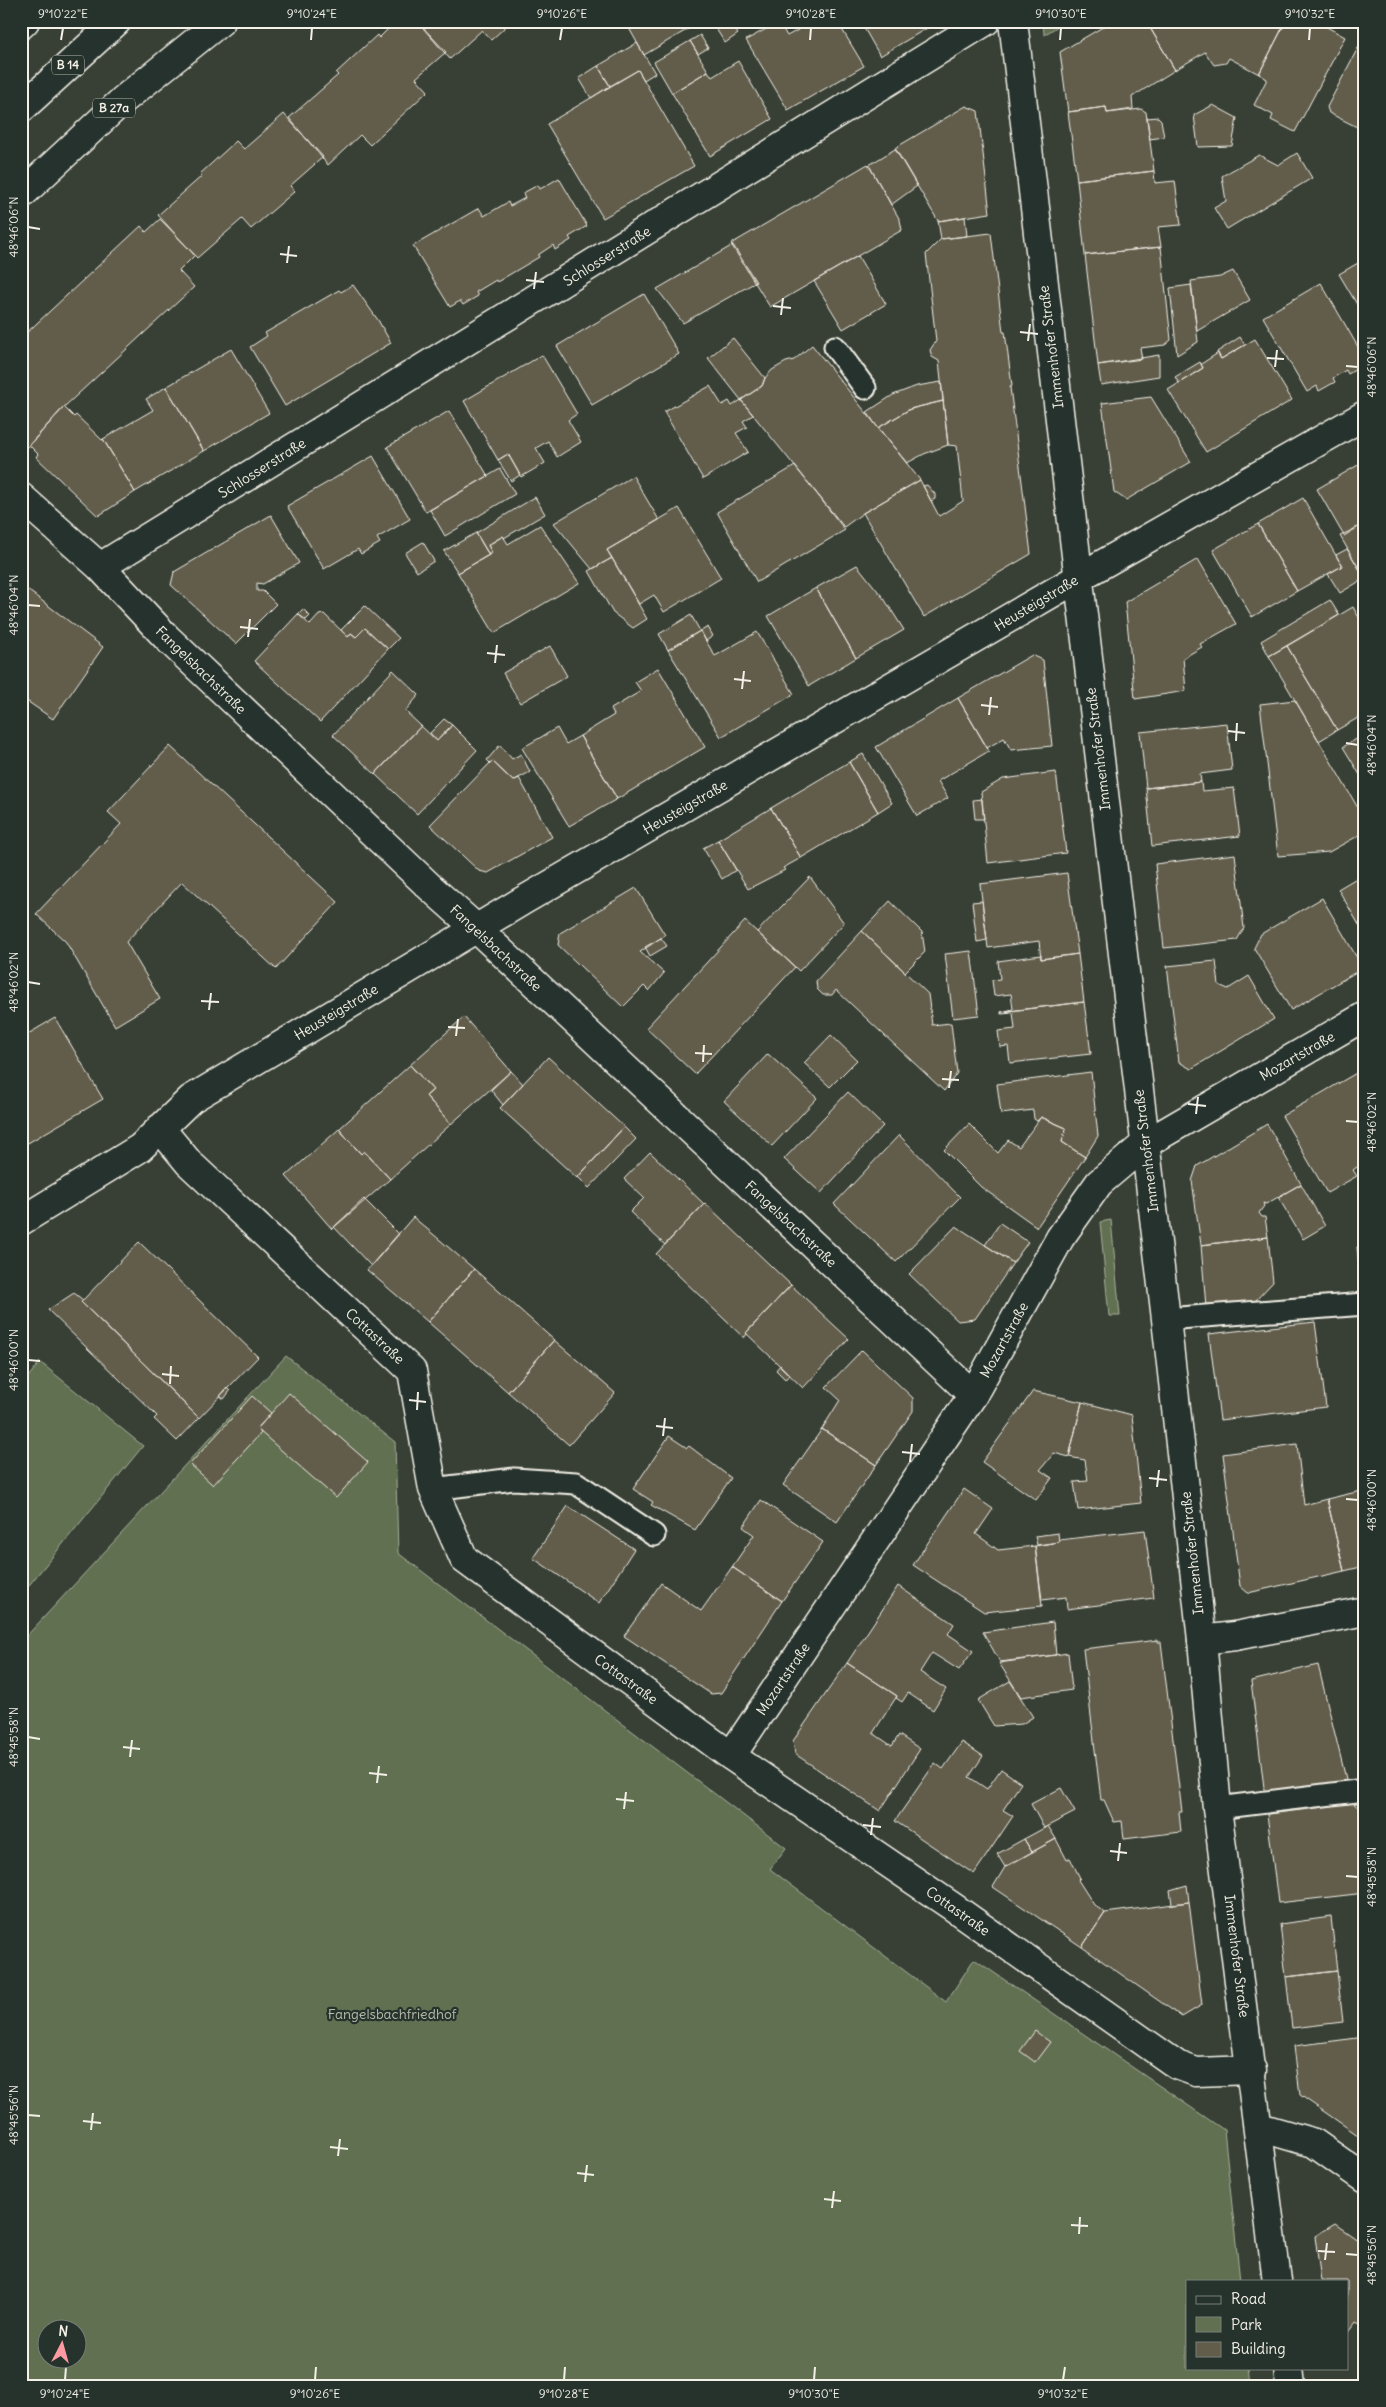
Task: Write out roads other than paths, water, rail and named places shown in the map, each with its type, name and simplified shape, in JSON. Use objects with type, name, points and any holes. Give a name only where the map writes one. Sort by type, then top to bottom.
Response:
[{"type":"street","points":[[21,26],[25,21]]},
{"type":"street","name":"B 14","points":[[21,109],[117,21]]},
{"type":"street","name":"B 27a","points":[[21,195],[123,100],[221,21]]},
{"type":"street","name":"Schlosserstraße","points":[[100,568],[986,21]]},
{"type":"street","name":"Immenhofer Straße","points":[[1014,21],[1166,1319],[1202,1640],[1217,1808],[1252,2070],[1277,2280]]},
{"type":"street","name":"Heusteigstraße","points":[[21,1221],[140,1148],[191,1099],[476,928],[1078,578],[1365,415]]},
{"type":"street","name":"Fangelsbachstraße","points":[[21,497],[100,568],[167,638],[431,888],[476,928],[973,1395]]},
{"type":"street","name":"Mozartstraße","points":[[731,1756],[973,1395],[1060,1238],[1098,1183],[1145,1144],[1365,1016]]},
{"type":"street","name":"Cottastraße","points":[[160,1128],[189,1163],[412,1371],[433,1489],[464,1559],[731,1756],[945,1901],[1177,2065],[1196,2072],[1252,2070]]},
{"type":"street","points":[[1202,1640],[1236,1636],[1365,1611]]},
{"type":"street","points":[[1259,2127],[1314,2143],[1365,2179]]},
{"type":"street","points":[[1288,2370],[1290,2386]]},
{"type":"lane","points":[[835,347],[865,388]]},
{"type":"lane","points":[[1166,1319],[1365,1304]]},
{"type":"lane","points":[[433,1489],[514,1479],[576,1483],[654,1535]]},
{"type":"lane","points":[[1217,1808],[1365,1790]]},
{"type":"park label","name":"Fangelsbachfriedhof","points":[[392,2014]]}]
